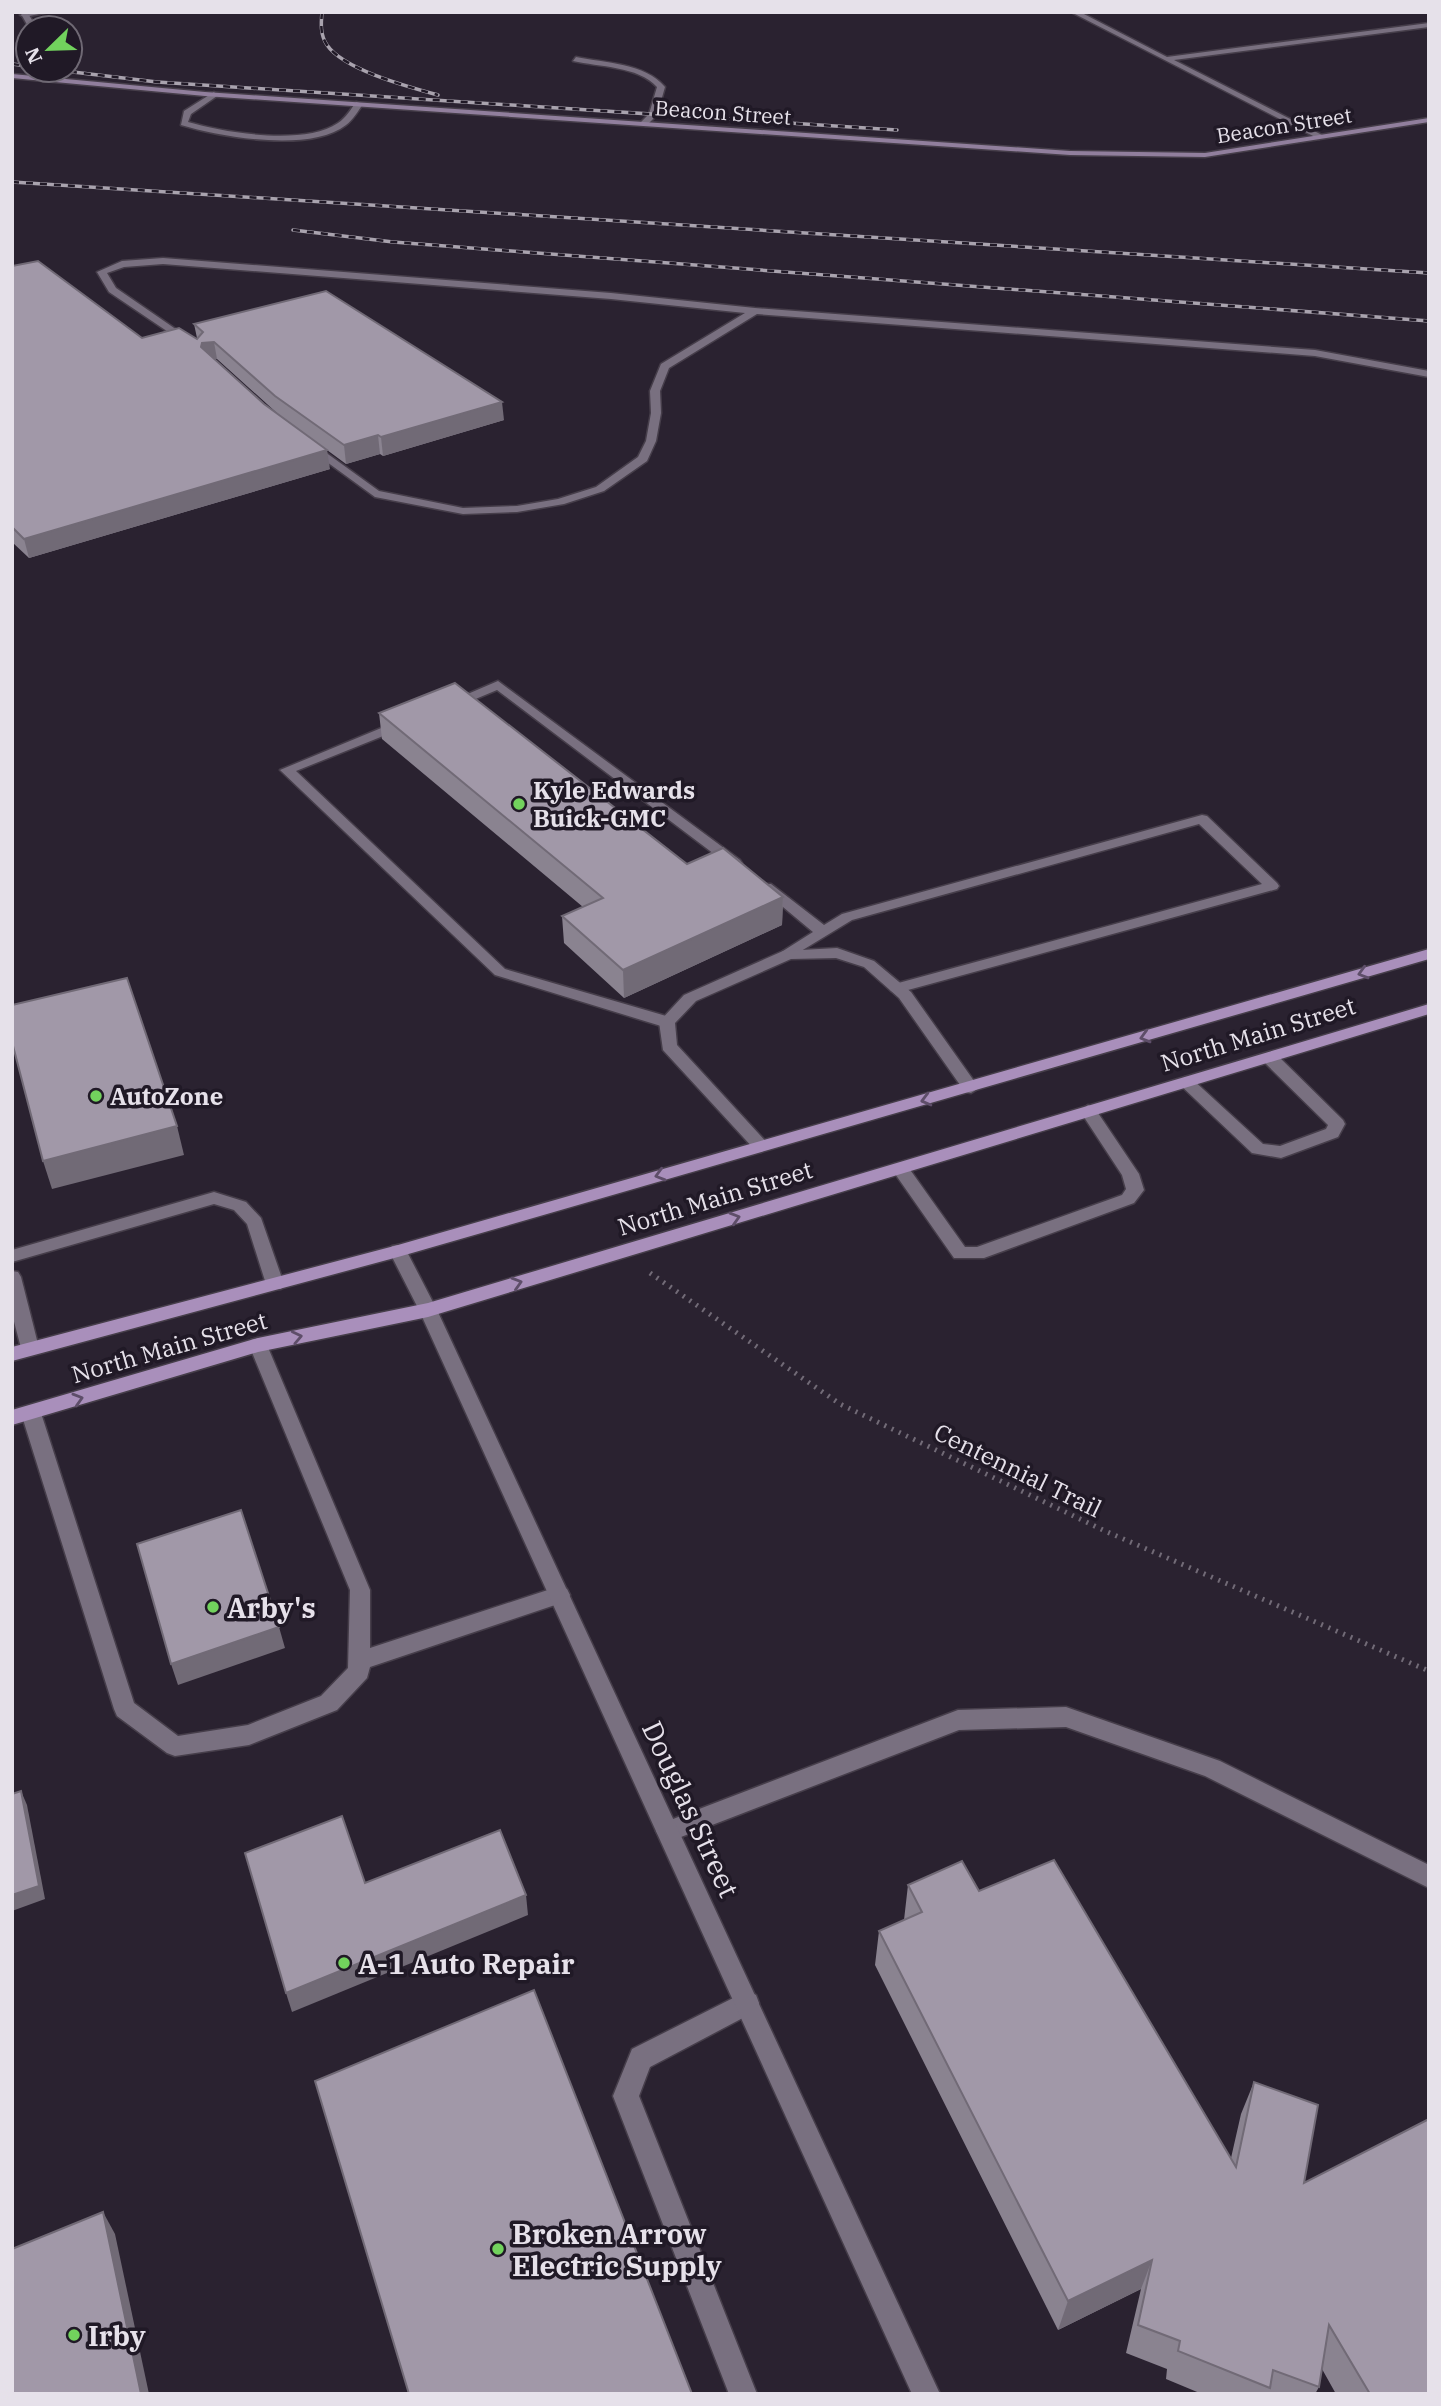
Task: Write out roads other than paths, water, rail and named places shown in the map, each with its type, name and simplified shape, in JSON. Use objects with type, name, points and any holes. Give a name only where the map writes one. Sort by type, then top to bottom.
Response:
[{"type":"main road","name":"North Main Street","points":[[21,1351],[398,1251],[1429,954]]},
{"type":"main road","name":"North Main Street","points":[[22,1416],[258,1345],[428,1310],[1429,1009]]},
{"type":"street","points":[[23,13],[46,12]]},
{"type":"street","points":[[1074,12],[1319,137]]},
{"type":"street","points":[[1167,59],[1429,25]]},
{"type":"street","points":[[576,59],[644,74],[656,80],[660,88],[653,115],[643,124]]},
{"type":"street","name":"Beacon Street","points":[[84,82],[214,94],[1070,153],[1175,156],[1205,156],[1429,120]]},
{"type":"street","points":[[214,94],[187,113],[184,123],[197,128],[240,134],[295,136],[324,132],[341,125],[359,104]]},
{"type":"street","points":[[199,351],[112,290],[102,272],[122,264],[163,261],[611,296],[755,311],[1315,354],[1429,374]]},
{"type":"street","points":[[303,441],[375,494],[463,511],[517,509],[560,502],[600,489],[643,459],[651,441],[656,413],[655,391],[665,366],[755,311]]},
{"type":"street","points":[[437,709],[498,685],[682,820],[823,932]]},
{"type":"street","points":[[413,719],[287,770],[500,972],[667,1022]]},
{"type":"street","points":[[761,1146],[669,1046],[667,1022],[690,998],[789,954],[847,917],[1202,819],[1272,886],[897,988]]},
{"type":"street","points":[[789,954],[837,953],[869,964],[905,995],[971,1088]]},
{"type":"street","points":[[1185,1082],[1258,1149],[1281,1152],[1332,1133],[1337,1124],[1269,1057]]},
{"type":"street","points":[[900,1168],[961,1253],[978,1253],[1128,1199],[1135,1190],[1130,1174],[1088,1111]]},
{"type":"street","points":[[12,1256],[215,1198],[240,1206],[255,1222],[275,1284]]},
{"type":"street","name":"Douglas Street","points":[[398,1251],[560,1595],[926,2394]]},
{"type":"street","points":[[12,1278],[21,1351]]},
{"type":"street","points":[[22,1416],[125,1709],[175,1746],[249,1735],[329,1703],[359,1671],[360,1590],[258,1345]]},
{"type":"street","points":[[359,1661],[560,1595]]},
{"type":"street","points":[[668,1831],[958,1720],[1066,1717],[1212,1768],[1429,1877]]},
{"type":"street","points":[[743,2394],[626,2096],[641,2058],[747,2003]]},
{"type":"railway","points":[[322,12],[323,37],[335,54],[362,70],[438,95]]},
{"type":"railway","points":[[84,73],[157,82],[897,130]]},
{"type":"railway","points":[[12,182],[1429,273]]},
{"type":"railway","points":[[293,230],[393,242],[1429,321]]},
{"type":"place","name":"Kyle Edwards Buick-GMC","points":[[519,804]]},
{"type":"place","name":"AutoZone","points":[[96,1096]]},
{"type":"place","name":"Arby's","points":[[213,1607]]},
{"type":"place","name":"A-1 Auto Repair","points":[[344,1963]]},
{"type":"place","name":"Broken Arrow Electric Supply","points":[[498,2249]]},
{"type":"place","name":"Irby","points":[[74,2335]]}]
